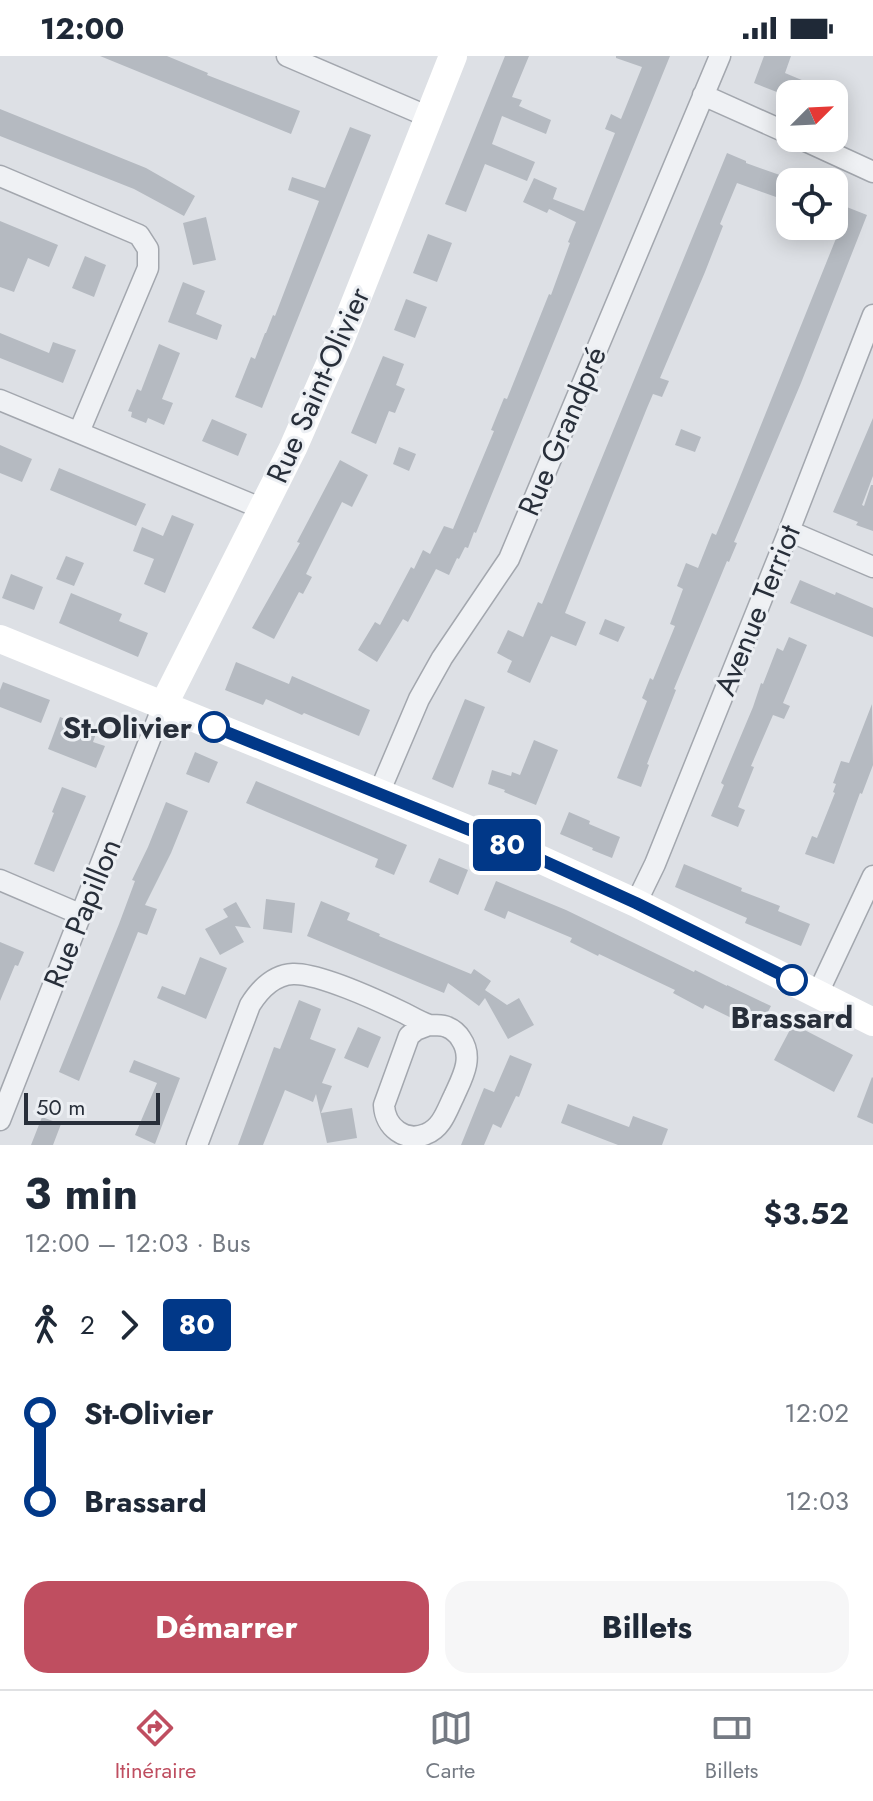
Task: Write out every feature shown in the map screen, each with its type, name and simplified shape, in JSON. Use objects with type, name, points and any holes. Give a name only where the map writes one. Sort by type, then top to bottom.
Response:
[{"type":"street","points":[[287,56],[429,117]]},
{"type":"street","name":"Rue Saint-Olivier","points":[[163,706],[293,448],[340,341],[453,56]]},
{"type":"street","name":"Rue Grandpré","points":[[379,793],[426,685],[509,559],[720,56]]},
{"type":"street","points":[[703,95],[776,128]]},
{"type":"street","points":[[829,152],[873,172]]},
{"type":"street","points":[[0,176],[139,235],[148,249],[148,268],[79,432]]},
{"type":"street","name":"Avenue Terriot","points":[[636,903],[655,864],[873,315]]},
{"type":"street","points":[[0,400],[263,509]]},
{"type":"street","points":[[789,531],[873,567]]},
{"type":"street","points":[[0,639],[524,852],[636,903],[873,1022]]},
{"type":"street","name":"Rue Papillon","points":[[0,1120],[4,1097],[82,915],[163,706]]},
{"type":"street","points":[[818,993],[873,876]]},
{"type":"street","points":[[0,880],[82,915]]},
{"type":"street","points":[[197,1145],[250,1005],[274,979],[292,974],[307,975],[380,1002],[429,1025],[447,1027],[457,1033],[465,1047],[464,1073],[442,1120],[432,1132],[412,1137],[390,1124],[384,1105],[409,1036],[429,1025]]},
{"type":"building","points":[[100,56],[167,56],[300,111],[291,134]]},
{"type":"building","points":[[505,56],[529,56],[512,97],[522,100],[519,106],[551,120],[546,134],[502,116],[492,144],[535,162],[527,181],[485,164],[466,212],[445,204]]},
{"type":"building","points":[[616,56],[670,56],[476,533],[468,548],[465,547],[457,558],[449,575],[436,569],[408,622],[403,619],[377,662],[358,650],[375,622],[380,625],[423,550],[430,554],[444,526],[453,529],[570,243],[576,222],[549,209],[547,213],[523,202],[534,178],[557,188],[553,199],[584,211],[615,133],[605,129],[611,114],[621,119],[642,67]]},
{"type":"building","points":[[764,56],[791,56],[785,73],[802,80],[776,80],[776,92],[754,83]]},
{"type":"building","points":[[0,109],[146,168],[195,196],[184,216],[134,189],[0,136]]},
{"type":"building","points":[[350,127],[371,135],[262,408],[235,397],[251,357],[255,359],[275,316],[319,201],[288,190],[292,177],[325,188]]},
{"type":"building","points":[[727,153],[776,174],[776,197],[737,183],[705,272],[660,378],[669,381],[662,397],[653,394],[565,613],[586,622],[576,646],[551,636],[530,683],[507,672],[512,661],[497,653],[508,630],[523,637],[538,602],[542,604]]},
{"type":"building","points":[[848,208],[867,215],[734,542],[737,543],[674,689],[641,787],[617,778],[647,701],[642,698],[650,678],[653,680],[675,626],[670,624],[683,589],[677,586],[686,563],[698,568],[736,487],[835,240],[848,240]]},
{"type":"building","points":[[206,217],[216,260],[193,265],[183,223]]},
{"type":"building","points":[[0,221],[58,245],[49,267],[28,258],[14,292],[0,287]]},
{"type":"building","points":[[428,234],[452,243],[437,282],[413,273]]},
{"type":"building","points":[[85,256],[106,265],[94,297],[72,288]]},
{"type":"building","points":[[183,282],[205,291],[196,314],[222,325],[217,340],[168,322]]},
{"type":"building","points":[[406,299],[427,307],[415,338],[394,330]]},
{"type":"building","points":[[0,333],[49,353],[53,342],[76,350],[63,383],[0,358]]},
{"type":"building","points":[[159,344],[180,353],[162,399],[173,403],[164,425],[148,418],[146,423],[131,417],[132,412],[128,411],[137,389],[141,391]]},
{"type":"building","points":[[383,356],[404,364],[396,385],[405,389],[395,413],[389,411],[376,444],[351,433]]},
{"type":"building","points":[[873,418],[873,476],[862,505],[873,485],[873,531],[833,512]]},
{"type":"building","points":[[212,419],[247,434],[238,456],[202,441]]},
{"type":"building","points":[[681,429],[701,437],[695,452],[675,445]]},
{"type":"building","points":[[0,445],[32,459],[22,482],[0,473]]},
{"type":"building","points":[[399,447],[416,454],[409,471],[393,464]]},
{"type":"building","points":[[340,460],[368,475],[352,507],[342,502],[306,574],[312,577],[303,594],[299,592],[274,639],[252,628],[300,543],[297,542]]},
{"type":"building","points":[[59,468],[146,504],[136,526],[50,490]]},
{"type":"building","points":[[172,515],[194,524],[165,593],[144,584],[154,559],[133,551],[142,527],[163,536]]},
{"type":"building","points":[[66,556],[84,563],[74,586],[56,579]]},
{"type":"building","points":[[11,574],[43,587],[34,610],[2,598]]},
{"type":"building","points":[[800,580],[873,608],[873,637],[790,603]]},
{"type":"building","points":[[71,593],[122,614],[119,621],[148,633],[138,657],[59,623]]},
{"type":"building","points":[[605,619],[625,627],[618,642],[599,634]]},
{"type":"building","points":[[789,637],[807,645],[783,703],[790,706],[784,719],[773,715],[751,766],[754,767],[738,807],[745,810],[738,827],[711,816],[761,683],[777,648],[783,651]]},
{"type":"building","points":[[236,662],[289,684],[292,676],[370,710],[359,736],[266,699],[263,705],[225,690]]},
{"type":"building","points":[[3,682],[50,700],[41,723],[0,707]]},
{"type":"building","points":[[465,699],[485,707],[453,788],[432,779]]},
{"type":"building","points":[[872,704],[873,765],[834,864],[805,854],[812,836],[817,838],[835,793],[836,784],[833,783],[841,761],[849,763]]},
{"type":"building","points":[[60,717],[97,731],[93,742],[105,746],[96,768],[48,749]]},
{"type":"building","points":[[534,740],[558,750],[536,805],[488,784],[492,770],[511,776],[512,772],[520,775]]},
{"type":"building","points":[[195,752],[218,762],[209,783],[186,774]]},
{"type":"building","points":[[256,781],[407,845],[394,875],[375,867],[378,859],[246,803]]},
{"type":"building","points":[[62,787],[86,796],[54,872],[34,864]]},
{"type":"building","points":[[166,802],[188,811],[145,905],[157,909],[147,935],[138,932],[79,1081],[59,1072],[119,924],[135,881],[132,880]]},
{"type":"building","points":[[569,812],[620,837],[612,858],[560,834]]},
{"type":"building","points":[[439,858],[468,870],[458,895],[429,882]]},
{"type":"building","points":[[684,864],[780,906],[778,911],[810,924],[801,946],[745,923],[747,918],[675,887]]},
{"type":"building","points":[[496,881],[566,910],[771,1006],[758,1031],[705,1005],[703,1009],[673,993],[675,990],[570,942],[572,938],[508,911],[505,919],[484,910]]},
{"type":"building","points":[[266,899],[295,903],[292,933],[263,929]]},
{"type":"building","points":[[321,901],[350,913],[347,920],[379,936],[471,974],[474,969],[491,981],[485,990],[507,1005],[519,998],[534,1025],[508,1039],[485,998],[479,1006],[448,983],[444,993],[307,936]]},
{"type":"building","points":[[236,902],[251,928],[235,926],[244,942],[220,955],[205,929],[228,917],[223,909]]},
{"type":"building","points":[[0,942],[24,952],[0,1001]]},
{"type":"building","points":[[200,957],[227,968],[206,1019],[157,998],[162,986],[185,995]]},
{"type":"building","points":[[299,1000],[321,1009],[310,1039],[336,1049],[322,1083],[332,1086],[321,1113],[352,1108],[357,1138],[327,1143],[316,1094],[313,1102],[285,1090],[263,1145],[238,1145],[274,1047],[280,1049]]},
{"type":"building","points":[[793,1024],[853,1055],[834,1092],[774,1060]]},
{"type":"building","points":[[358,1027],[381,1037],[368,1068],[344,1058]]},
{"type":"building","points":[[510,1055],[532,1064],[519,1097],[516,1096],[501,1128],[493,1124],[484,1145],[461,1145],[484,1088],[494,1092]]},
{"type":"building","points":[[134,1060],[180,1078],[155,1144],[135,1135],[157,1083],[129,1072]]},
{"type":"building","points":[[873,1078],[873,1124],[857,1117]]},
{"type":"building","points":[[568,1104],[629,1127],[633,1116],[668,1129],[662,1145],[618,1145],[561,1123]]},
{"type":"building","points":[[42,1117],[61,1124],[53,1145],[31,1145]]},
{"type":"bus line","name":"80","points":[[214,727],[524,852],[792,980]]},
{"type":"place","name":"St-Olivier","points":[[214,727]]},
{"type":"place","name":"Brassard","points":[[792,980]]}]
